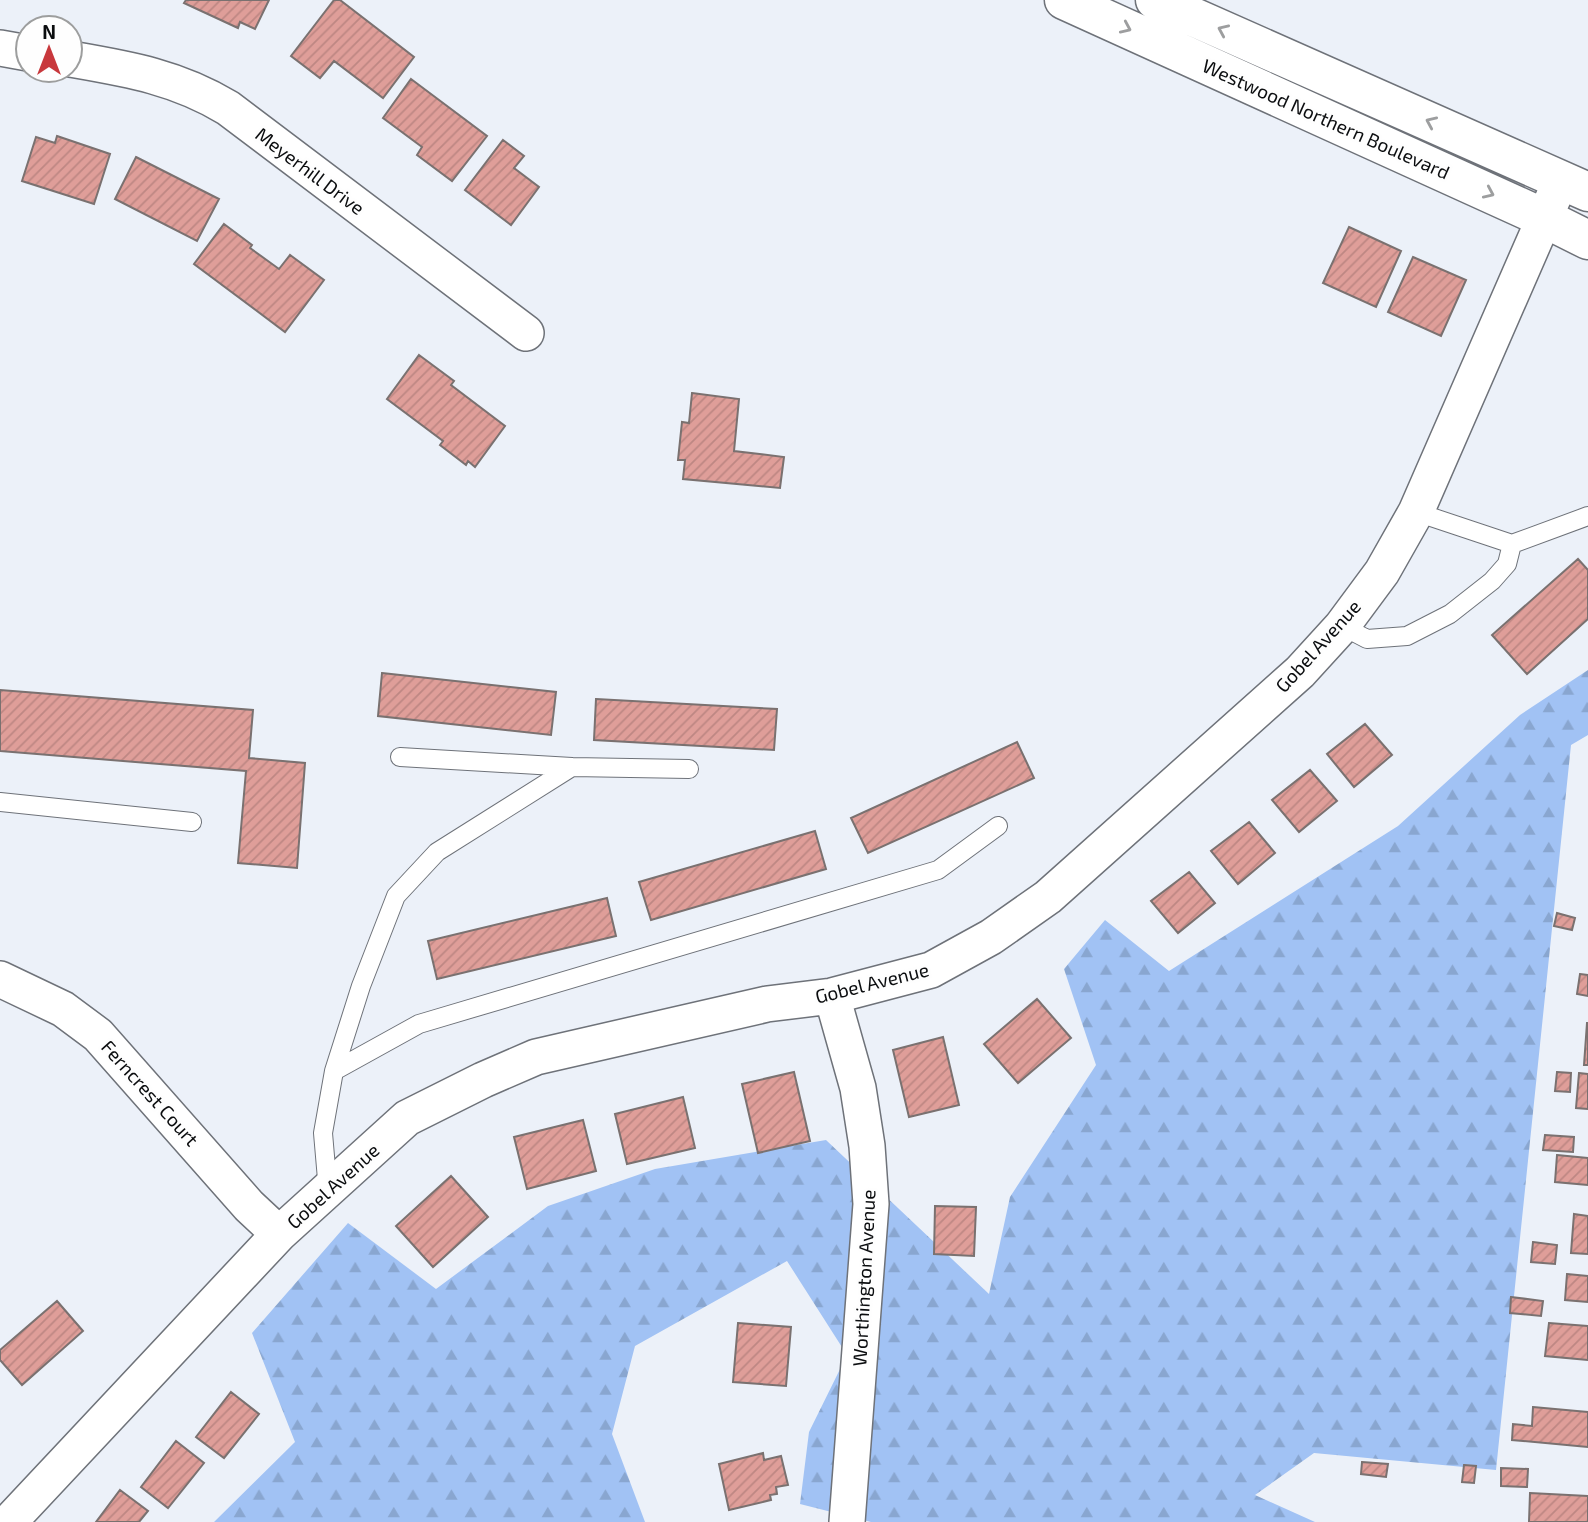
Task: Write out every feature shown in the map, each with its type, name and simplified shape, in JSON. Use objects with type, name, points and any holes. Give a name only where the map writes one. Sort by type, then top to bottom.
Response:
[{"type":"main road","name":"Westwood Northern Boulevard","points":[[1064,0],[1588,240]]},
{"type":"main road","name":"Westwood Northern Boulevard","points":[[1155,0],[1574,186]]},
{"type":"street","name":"Meyerhill Drive","points":[[84,62],[166,78],[205,94],[228,108],[526,334]]},
{"type":"street","name":"Gobel Avenue","points":[[9,1522],[279,1234],[408,1118],[483,1080],[536,1058],[767,1004],[832,996],[930,970],[991,937],[1048,897],[1300,672],[1342,626],[1382,572],[1416,512],[1544,218],[1574,186]]},
{"type":"street","name":"Ferncrest Court","points":[[0,979],[62,1009],[99,1035],[249,1206],[279,1234]]},
{"type":"street","name":"Worthington Avenue","points":[[832,996],[858,1088],[867,1146],[871,1204],[847,1522]]},
{"type":"lane","points":[[1416,512],[1512,544],[1588,516]]},
{"type":"lane","points":[[1342,626],[1367,639],[1407,636],[1450,614],[1492,581],[1507,564],[1512,544]]},
{"type":"lane","points":[[400,757],[572,767],[689,769]]},
{"type":"lane","points":[[328,1191],[323,1133],[334,1071],[361,986],[396,896],[437,852],[572,767]]},
{"type":"lane","points":[[0,802],[192,822]]},
{"type":"lane","points":[[334,1071],[419,1024],[938,870],[998,826]]},
{"type":"green space","points":[[1588,670],[1588,735],[1571,745],[1496,1470],[1314,1453],[1255,1495],[1315,1522],[871,1522],[800,1504],[809,1432],[847,1355],[787,1261],[635,1346],[612,1434],[645,1522],[214,1522],[295,1442],[252,1333],[348,1223],[436,1289],[548,1206],[655,1169],[826,1140],[989,1294],[1010,1197],[1096,1065],[1064,969],[1105,920],[1169,971],[1398,826],[1520,715]]},
{"type":"building","points":[[186,0],[269,0],[255,29],[240,22],[238,28],[184,3]]},
{"type":"building","points":[[334,0],[340,0],[414,57],[383,98],[334,61],[320,78],[291,56]]},
{"type":"building","points":[[411,79],[487,136],[452,181],[417,155],[422,147],[383,118]]},
{"type":"building","points":[[57,136],[110,154],[94,204],[22,181],[36,137],[55,143]]},
{"type":"building","points":[[503,140],[524,156],[514,168],[539,187],[511,225],[465,190]]},
{"type":"building","points":[[136,157],[219,199],[197,241],[115,199]]},
{"type":"building","points":[[224,224],[252,245],[250,248],[279,269],[290,255],[324,280],[285,332],[194,264]]},
{"type":"building","points":[[1349,227],[1401,251],[1376,307],[1323,283]]},
{"type":"building","points":[[1413,257],[1466,280],[1441,336],[1388,312]]},
{"type":"building","points":[[419,355],[454,381],[451,385],[505,426],[475,467],[468,461],[466,465],[440,445],[443,441],[387,399]]},
{"type":"building","points":[[692,393],[739,399],[734,451],[784,457],[780,488],[683,479],[685,460],[678,460],[682,422],[689,423]]},
{"type":"building","points":[[1578,559],[1588,570],[1588,619],[1527,674],[1492,635]]},
{"type":"building","points":[[382,673],[556,692],[551,735],[378,716]]},
{"type":"building","points":[[0,690],[253,710],[249,758],[305,763],[297,868],[238,863],[246,771],[0,751]]},
{"type":"building","points":[[596,699],[777,709],[774,750],[594,740]]},
{"type":"building","points":[[1365,724],[1392,755],[1354,787],[1327,754]]},
{"type":"building","points":[[1017,742],[1034,778],[868,853],[851,818]]},
{"type":"building","points":[[1310,770],[1337,801],[1299,832],[1272,800]]},
{"type":"building","points":[[1249,822],[1275,853],[1238,884],[1211,851]]},
{"type":"building","points":[[815,831],[826,869],[651,920],[639,882]]},
{"type":"building","points":[[1189,872],[1215,903],[1178,933],[1151,901]]},
{"type":"building","points":[[607,898],[616,936],[437,979],[428,941]]},
{"type":"building","points":[[1557,913],[1575,918],[1572,930],[1554,926]]},
{"type":"building","points":[[1580,974],[1588,975],[1588,996],[1577,994]]},
{"type":"building","points":[[1037,999],[1071,1038],[1018,1083],[984,1044]]},
{"type":"building","points":[[1587,1023],[1588,1065],[1584,1065]]},
{"type":"building","points":[[943,1037],[959,1105],[909,1117],[893,1050]]},
{"type":"building","points":[[794,1072],[810,1141],[758,1153],[742,1084]]},
{"type":"building","points":[[1557,1072],[1571,1073],[1570,1092],[1555,1091]]},
{"type":"building","points":[[1579,1073],[1588,1074],[1588,1109],[1576,1108]]},
{"type":"building","points":[[683,1097],[695,1148],[627,1164],[615,1114]]},
{"type":"building","points":[[583,1120],[596,1171],[527,1189],[514,1137]]},
{"type":"building","points":[[1545,1135],[1574,1137],[1573,1152],[1543,1150]]},
{"type":"building","points":[[1557,1155],[1588,1158],[1588,1185],[1555,1182]]},
{"type":"building","points":[[451,1176],[488,1217],[433,1267],[396,1226]]},
{"type":"building","points":[[935,1206],[976,1207],[974,1256],[934,1254]]},
{"type":"building","points":[[1574,1214],[1588,1216],[1588,1254],[1571,1253]]},
{"type":"building","points":[[1533,1242],[1557,1245],[1555,1264],[1531,1262]]},
{"type":"building","points":[[1567,1274],[1588,1276],[1588,1302],[1565,1300]]},
{"type":"building","points":[[1511,1297],[1543,1301],[1541,1316],[1510,1313]]},
{"type":"building","points":[[57,1301],[83,1331],[22,1385],[0,1360],[0,1350]]},
{"type":"building","points":[[738,1323],[791,1327],[786,1386],[733,1382]]},
{"type":"building","points":[[1549,1323],[1588,1326],[1588,1360],[1545,1356]]},
{"type":"building","points":[[231,1392],[259,1414],[224,1458],[196,1437]]},
{"type":"building","points":[[1533,1407],[1588,1412],[1588,1447],[1512,1440],[1513,1424],[1532,1426]]},
{"type":"building","points":[[176,1441],[204,1463],[168,1508],[141,1487]]},
{"type":"building","points":[[763,1453],[764,1460],[781,1456],[788,1485],[776,1487],[777,1494],[770,1495],[771,1500],[729,1510],[719,1464]]},
{"type":"building","points":[[1362,1462],[1388,1464],[1386,1477],[1361,1474]]},
{"type":"building","points":[[1464,1465],[1476,1466],[1474,1483],[1462,1482]]},
{"type":"building","points":[[1501,1468],[1528,1469],[1527,1487],[1501,1486]]},
{"type":"building","points":[[120,1490],[148,1511],[139,1522],[96,1522]]},
{"type":"building","points":[[1530,1493],[1588,1496],[1588,1522],[1529,1522]]}]
